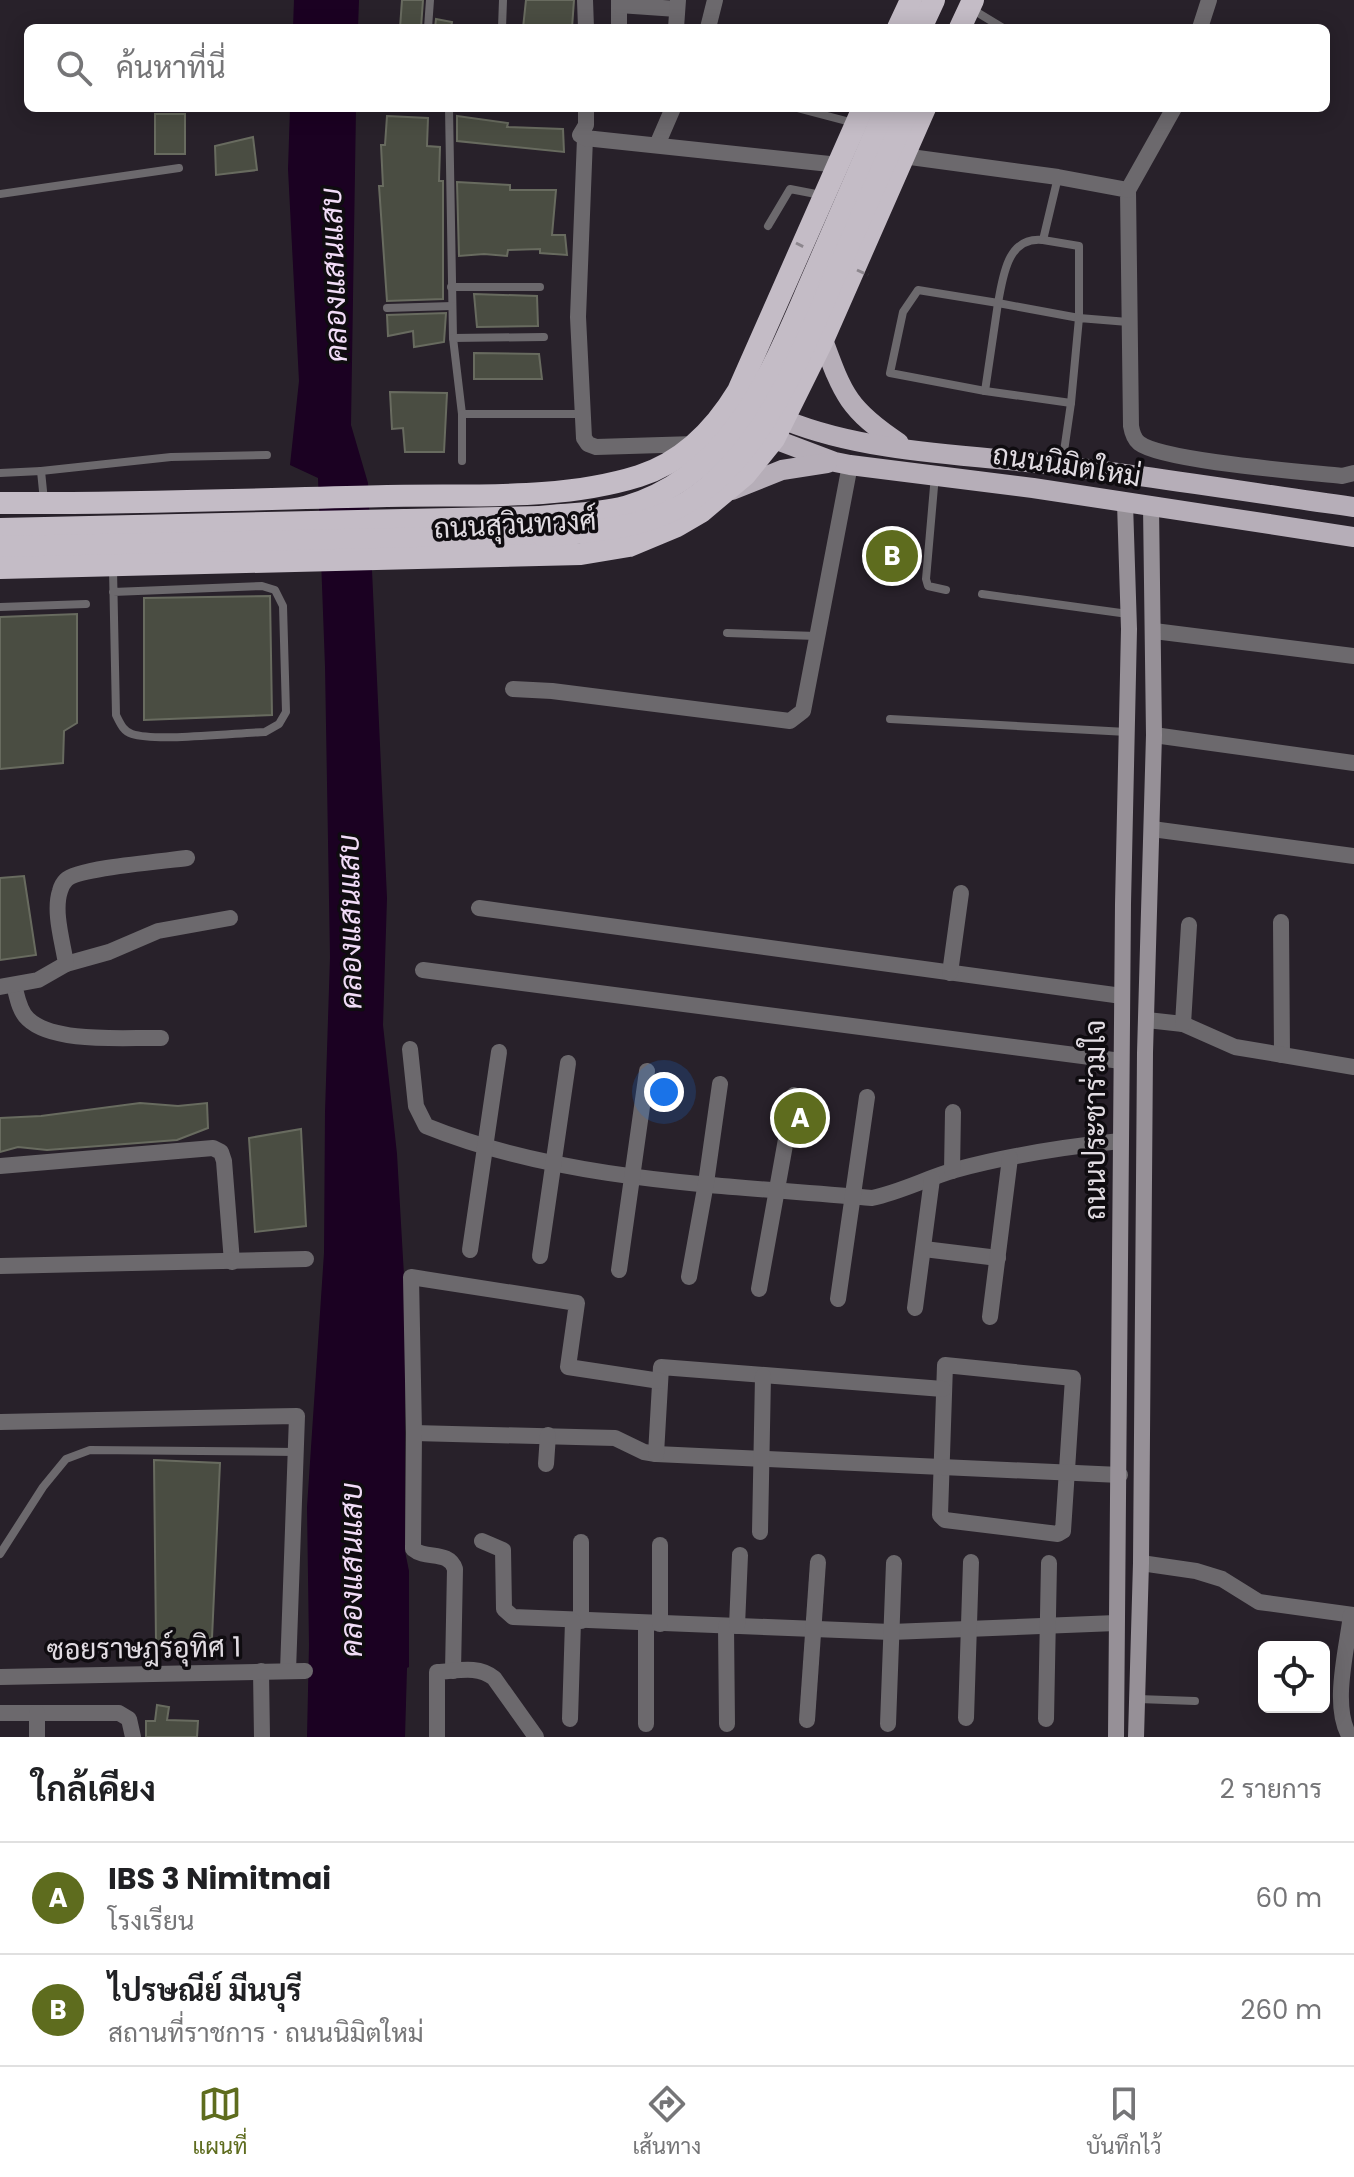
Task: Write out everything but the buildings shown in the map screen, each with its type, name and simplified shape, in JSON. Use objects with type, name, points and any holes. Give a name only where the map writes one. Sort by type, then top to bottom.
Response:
[{"type":"highway","points":[[923,24],[934,0]]},
{"type":"highway","points":[[910,2],[917,24]]},
{"type":"highway","points":[[900,24],[910,2]]},
{"type":"highway","name":"ถนนสุวินทวงศ์","points":[[0,529],[540,517],[625,507],[661,491],[710,456],[755,403],[777,360],[884,112]]},
{"type":"highway","name":"ถนนสุวินทวงศ์","points":[[0,547],[543,536],[630,525],[667,513],[699,495],[728,470],[755,437],[822,305],[907,112]]},
{"type":"highway","name":"ถนนสุวินทวงศ์","points":[[0,568],[581,554],[629,546],[677,526],[745,475],[780,430],[923,112]]},
{"type":"highway","name":"ถนนสุวินทวงศ์","points":[[0,503],[570,492],[640,476],[670,462],[695,444],[726,410],[738,391],[859,116]]},
{"type":"highway","points":[[738,391],[780,430]]},
{"type":"highway","points":[[726,410],[780,430]]},
{"type":"main road","points":[[823,340],[837,377],[853,406],[863,417],[907,448]]},
{"type":"main road","name":"ถนนนิมิตใหม่","points":[[780,430],[808,429],[907,448],[1062,466],[1354,507]]},
{"type":"main road","name":"ถนนนิมิตใหม่","points":[[780,430],[843,464],[935,474],[1354,537]]},
{"type":"main road","points":[[723,494],[782,470],[843,464]]},
{"type":"main road","name":"ถนนประชาร่วมใจ","points":[[1116,1737],[1120,1141],[1129,622],[1125,503]]},
{"type":"main road","name":"ถนนประชาร่วมใจ","points":[[1136,1737],[1154,735],[1151,506]]},
{"type":"main road","points":[[1129,622],[1154,631]]},
{"type":"street","points":[[585,0],[586,24]]},
{"type":"street","points":[[709,24],[715,0]]},
{"type":"street","points":[[1201,24],[1209,0]]},
{"type":"street","points":[[619,24],[619,3],[677,4],[676,24]]},
{"type":"street","points":[[586,112],[586,125],[580,135],[585,138],[839,165]]},
{"type":"street","points":[[657,145],[671,112]]},
{"type":"street","points":[[1172,112],[1129,200],[1131,426],[1139,443],[1155,450],[1201,459],[1342,476],[1354,473]]},
{"type":"street","points":[[585,138],[578,317],[584,438],[596,447],[695,444]]},
{"type":"street","points":[[903,156],[1057,183],[1129,200]]},
{"type":"street","points":[[513,689],[552,691],[790,721],[803,711],[843,464]]},
{"type":"street","points":[[1279,497],[1284,469]]},
{"type":"street","points":[[1154,631],[1354,656]]},
{"type":"street","points":[[1154,735],[1354,763]]},
{"type":"street","points":[[1152,829],[1354,856]]},
{"type":"street","points":[[66,964],[58,908],[66,879],[105,869],[187,858]]},
{"type":"street","points":[[950,973],[961,893]]},
{"type":"street","points":[[479,908],[1122,996]]},
{"type":"street","points":[[161,1038],[68,1035],[45,1030],[22,1013],[7,986],[38,980],[66,964],[109,952],[158,931],[230,918]]},
{"type":"street","points":[[1281,922],[1282,1055]]},
{"type":"street","points":[[1183,1024],[1189,925]]},
{"type":"street","points":[[423,970],[1121,1061]]},
{"type":"street","points":[[1147,1020],[1183,1024],[1235,1047],[1354,1067]]},
{"type":"street","points":[[410,1049],[416,1106],[426,1126],[485,1149],[631,1176],[872,1198],[952,1171],[1053,1147],[1120,1141]]},
{"type":"street","points":[[470,1250],[499,1052]]},
{"type":"street","points":[[540,1256],[568,1063]]},
{"type":"street","points":[[619,1270],[647,1071]]},
{"type":"street","points":[[689,1277],[720,1084]]},
{"type":"street","points":[[759,1289],[794,1095]]},
{"type":"street","points":[[838,1299],[867,1097]]},
{"type":"street","points":[[952,1171],[953,1112]]},
{"type":"street","points":[[0,1166],[213,1148],[221,1152],[224,1161],[232,1262]]},
{"type":"street","points":[[990,1317],[1010,1158]]},
{"type":"street","points":[[915,1308],[932,1179]]},
{"type":"street","points":[[924,1249],[998,1258]]},
{"type":"street","points":[[0,1266],[306,1259]]},
{"type":"street","points":[[453,1671],[453,1562],[448,1558],[420,1554],[413,1549],[411,1277],[577,1303],[568,1367],[660,1381]]},
{"type":"street","points":[[945,1365],[1073,1378],[1063,1531],[1058,1534],[945,1520],[938,1508],[942,1467],[945,1365]]},
{"type":"street","points":[[656,1454],[661,1367],[943,1389]]},
{"type":"street","points":[[760,1532],[763,1376]]},
{"type":"street","points":[[0,1422],[297,1416],[296,1452]]},
{"type":"street","points":[[414,1433],[615,1438],[644,1452],[656,1454],[1120,1475]]},
{"type":"street","points":[[546,1464],[548,1435]]},
{"type":"street","name":"ซอยราษฎร์อุทิศ 1","points":[[0,1677],[297,1671],[296,1452]]},
{"type":"street","points":[[482,1541],[503,1550],[504,1609],[513,1617],[891,1632],[1116,1623]]},
{"type":"street","points":[[570,1719],[581,1542]]},
{"type":"street","points":[[646,1724],[660,1545]]},
{"type":"street","points":[[727,1724],[731,1626],[740,1555]]},
{"type":"street","points":[[807,1720],[818,1562]]},
{"type":"street","points":[[966,1718],[971,1562]]},
{"type":"street","points":[[888,1724],[894,1563]]},
{"type":"street","points":[[1046,1719],[1049,1563]]},
{"type":"street","points":[[1141,1563],[1196,1571],[1222,1579],[1259,1602],[1353,1615],[1346,1731],[1350,1737]]},
{"type":"street","points":[[437,1737],[437,1672],[474,1669],[485,1671],[494,1678],[536,1737]]},
{"type":"street","points":[[261,1671],[262,1737]]},
{"type":"street","points":[[0,1713],[119,1713],[129,1719],[133,1737]]},
{"type":"street","points":[[37,1713],[37,1737]]},
{"type":"lane","points":[[428,24],[430,0]]},
{"type":"lane","points":[[502,24],[503,0]]},
{"type":"lane","points":[[960,17],[987,24]]},
{"type":"lane","points":[[449,112],[451,287],[453,338],[462,414],[462,461]]},
{"type":"lane","points":[[830,112],[859,116]]},
{"type":"lane","points":[[0,194],[179,168]]},
{"type":"lane","points":[[1043,240],[1057,183]]},
{"type":"lane","points":[[768,226],[790,189],[825,196]]},
{"type":"lane","points":[[985,391],[998,303],[1009,258],[1031,239],[1079,246],[1079,318],[1062,466]]},
{"type":"lane","points":[[451,287],[540,287]]},
{"type":"lane","points":[[1071,403],[890,373],[903,312],[918,290],[1079,318],[1128,322]]},
{"type":"lane","points":[[387,308],[452,306]]},
{"type":"lane","points":[[453,338],[544,337]]},
{"type":"lane","points":[[462,414],[581,414]]},
{"type":"lane","points":[[0,473],[171,457],[267,455]]},
{"type":"lane","points":[[41,471],[44,503]]},
{"type":"lane","points":[[935,474],[926,579],[928,586],[946,590]]},
{"type":"lane","points":[[112,564],[116,715],[121,726],[131,734],[154,737],[265,732],[279,724],[286,712],[287,688],[283,606],[275,590],[262,586],[113,592]]},
{"type":"lane","points":[[982,594],[1129,622]]},
{"type":"lane","points":[[0,607],[86,604]]},
{"type":"lane","points":[[727,633],[817,636]]},
{"type":"lane","points":[[890,719],[1127,732]]},
{"type":"lane","points":[[0,1554],[43,1487],[66,1459],[90,1450],[296,1452]]},
{"type":"lane","points":[[1138,1699],[1195,1701]]},
{"type":"water","points":[[294,0],[359,0],[358,24],[293,24]]},
{"type":"water","name":"คลองแสนแสบ","points":[[290,112],[356,112],[351,425],[368,483],[387,898],[383,1025],[397,1154],[405,1293],[405,1551],[409,1571],[409,1667],[405,1737],[307,1737],[307,1507],[324,1253],[330,957],[318,478],[290,465],[299,381],[288,169]]},
{"type":"place","name":"ไปรษณีย์ มีนบุรี","points":[[892,556]]},
{"type":"place","name":"IBS 3 Nimitmai","points":[[800,1118]]}]
